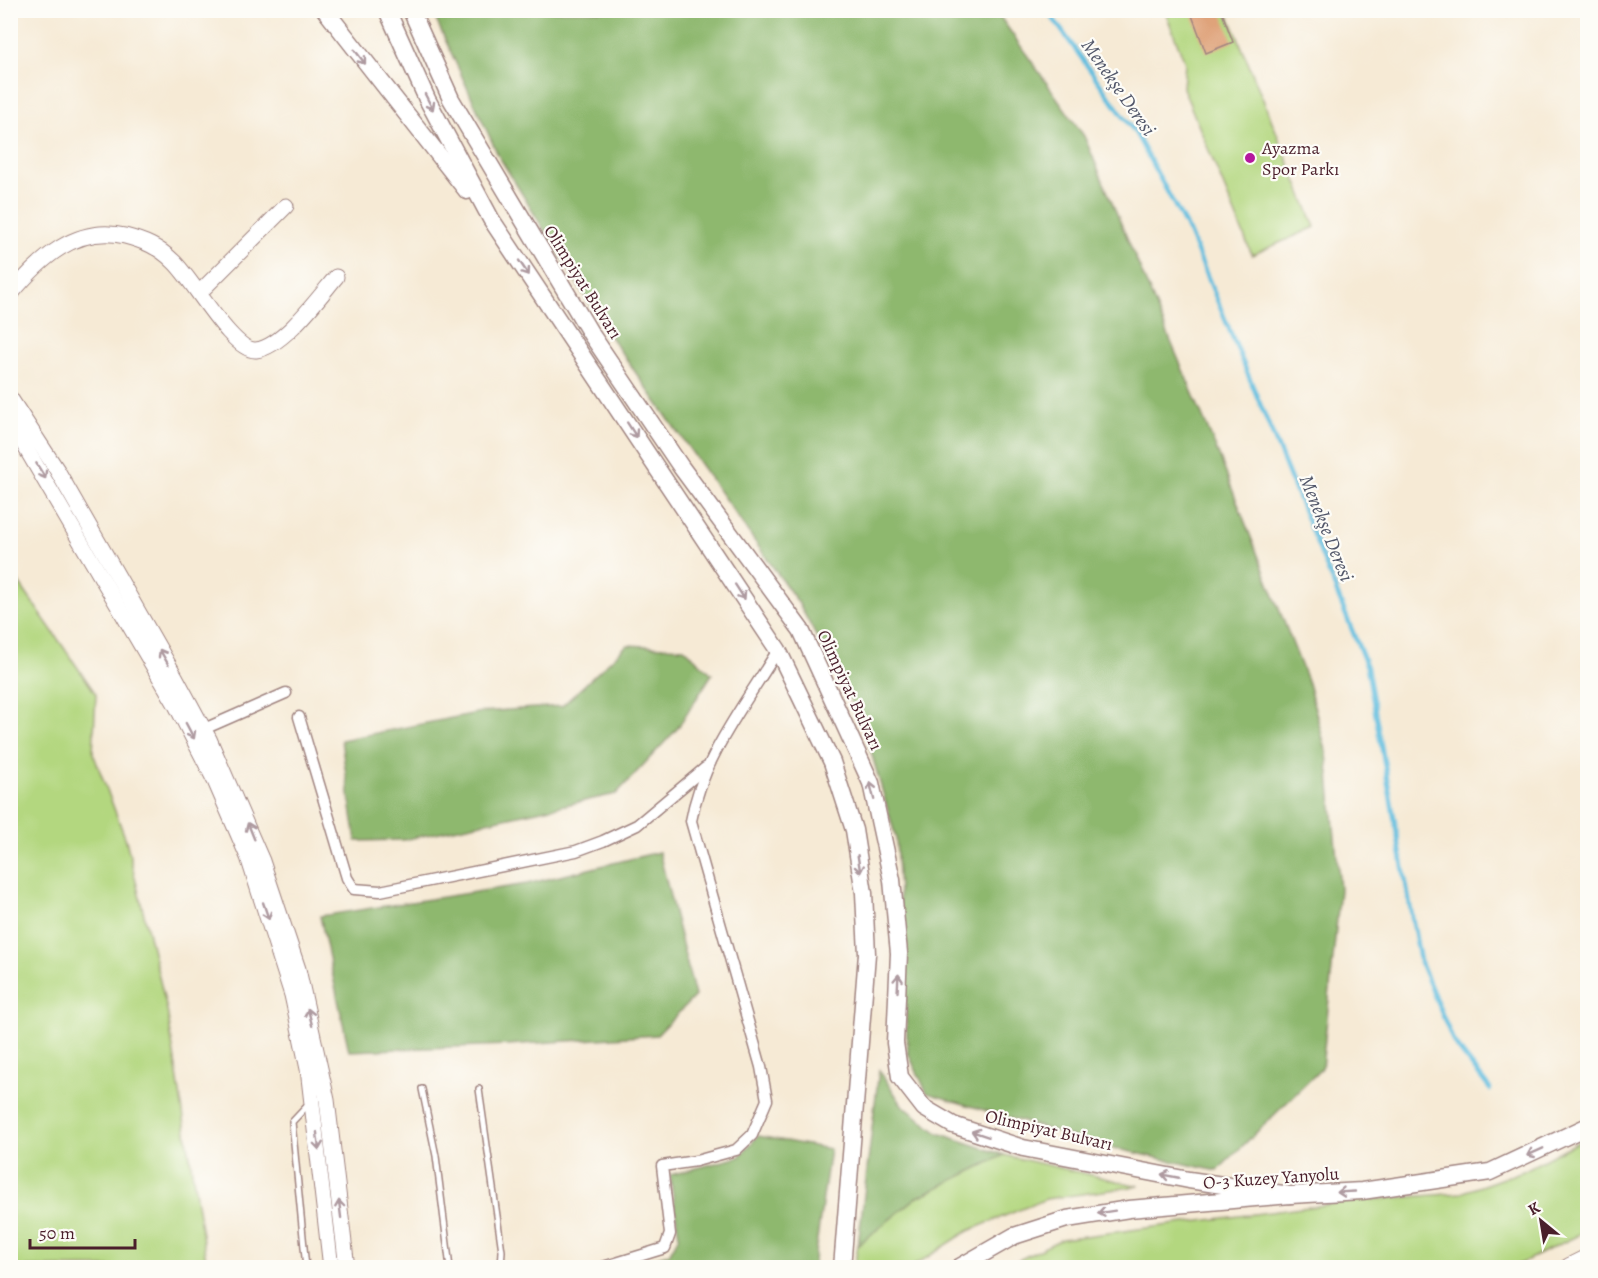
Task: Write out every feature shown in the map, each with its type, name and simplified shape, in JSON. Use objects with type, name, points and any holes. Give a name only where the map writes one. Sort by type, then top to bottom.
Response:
[{"type":"highway","points":[[1570,1268],[1587,1259]]},
{"type":"main road","points":[[325,10],[387,92],[491,219]]},
{"type":"main road","points":[[387,10],[427,99],[491,219],[778,650],[832,762],[854,830],[864,893],[867,954],[842,1268]]},
{"type":"main road","name":"Olimpiyat Bulvarı","points":[[411,10],[451,99],[591,334],[681,467],[801,630],[871,783],[892,880],[899,953],[895,1043],[900,1077],[924,1108],[953,1125],[1023,1148],[1189,1180],[1290,1195]]},
{"type":"main road","name":"O-3 Kuzey Yanyolu","points":[[958,1268],[1014,1236],[1067,1219],[1129,1209],[1362,1191],[1490,1172],[1587,1126]]},
{"type":"street","points":[[199,293],[286,206]]},
{"type":"street","points":[[10,295],[61,245],[89,234],[118,234],[148,242],[175,261],[230,332],[246,348],[256,350],[279,340],[336,277]]},
{"type":"street","points":[[10,398],[57,470],[204,729],[244,813],[298,969],[327,1100],[347,1268]]},
{"type":"street","points":[[10,421],[176,705],[233,821],[270,922],[292,995],[313,1100],[332,1268]]},
{"type":"street","points":[[600,1268],[665,1248],[670,1234],[662,1166],[696,1161],[736,1150],[752,1135],[767,1100],[761,1067],[691,821],[696,794],[708,765],[778,650]]},
{"type":"street","points":[[204,729],[286,693]]},
{"type":"street","points":[[299,717],[343,870],[354,889],[365,892],[576,851],[637,825],[708,765]]},
{"type":"lane","points":[[422,1089],[436,1156],[450,1268]]},
{"type":"lane","points":[[478,1089],[502,1251],[501,1268]]},
{"type":"lane","points":[[306,1268],[292,1122],[313,1100]]},
{"type":"green space","points":[[432,11],[996,11],[1084,136],[1218,453],[1308,683],[1327,754],[1340,889],[1322,1068],[1217,1171],[1100,1145],[927,1093],[908,1053],[896,838],[863,724],[799,604],[607,332],[498,155]]},
{"type":"green space","name":"Ayazma Spor Parkı","points":[[1165,11],[1227,11],[1315,227],[1252,255],[1183,88],[1185,63]]},
{"type":"green space","points":[[10,570],[96,694],[93,753],[126,840],[167,1010],[207,1267],[11,1267]]},
{"type":"green space","points":[[627,645],[684,648],[712,674],[677,729],[616,794],[403,840],[356,841],[341,740],[482,712],[562,706]]},
{"type":"green space","points":[[659,852],[695,996],[657,1035],[507,1045],[349,1051],[320,916],[527,884]]},
{"type":"green space","points":[[879,1070],[902,1105],[938,1133],[1004,1155],[916,1198],[858,1245]]},
{"type":"green space","points":[[758,1136],[830,1149],[813,1267],[621,1267],[669,1254],[679,1236],[670,1175],[739,1157]]},
{"type":"green space","points":[[1587,1137],[1587,1231],[1513,1267],[1004,1267],[1062,1239],[1355,1201],[1461,1193],[1523,1171]]},
{"type":"green space","points":[[1004,1155],[1139,1186],[1046,1199],[968,1231],[912,1267],[854,1268],[858,1245],[916,1198]]},
{"type":"building","points":[[1190,10],[1221,10],[1233,42],[1206,53]]},
{"type":"waterway","name":"Menekşe Deresi","points":[[1047,10],[1136,134],[1189,232],[1268,423],[1367,667],[1420,961],[1454,1043],[1490,1089]]},
{"type":"place","name":"Ayazma Spor Parkı","points":[[1250,158]]}]
